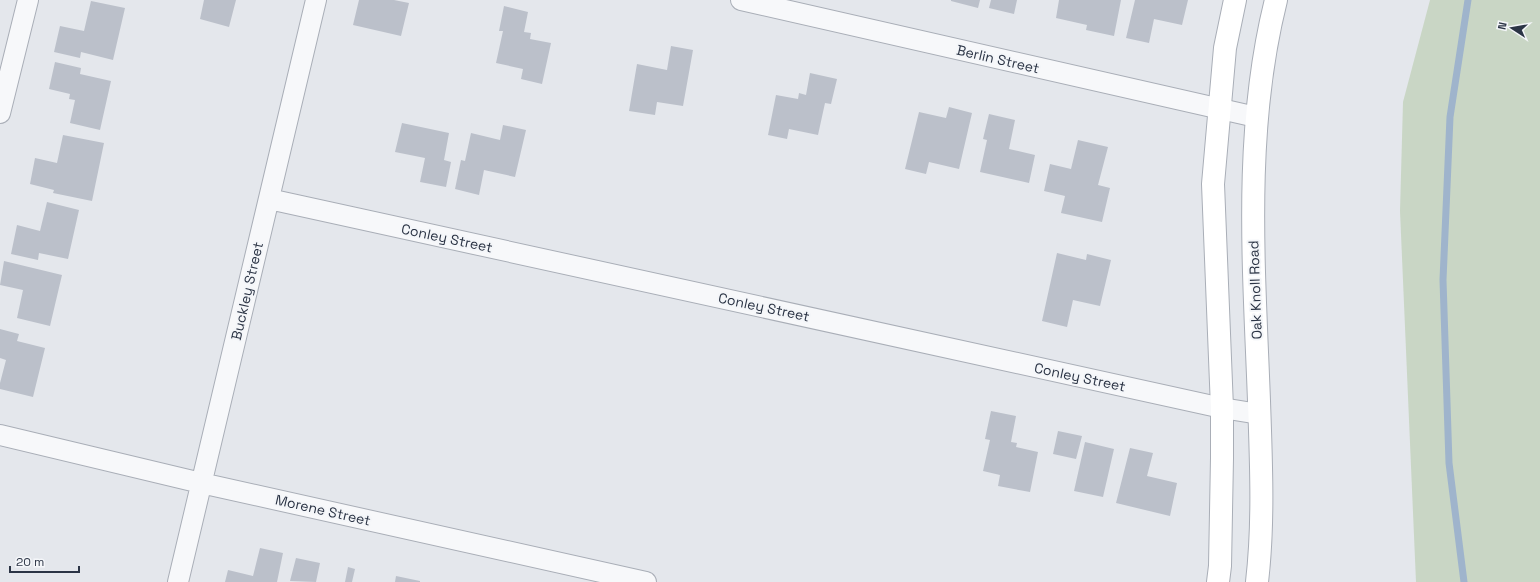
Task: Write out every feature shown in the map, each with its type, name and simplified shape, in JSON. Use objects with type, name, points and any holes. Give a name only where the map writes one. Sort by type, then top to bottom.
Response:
[{"type":"street","points":[[0,113],[28,0]]},
{"type":"street","name":"Buckley Street","points":[[178,582],[316,0]]},
{"type":"street","name":"Berlin Street","points":[[741,0],[1219,110],[1256,117]]},
{"type":"street","points":[[1218,582],[1220,558],[1222,408],[1213,184],[1225,48],[1235,0]]},
{"type":"street","name":"Oak Knoll Road","points":[[1257,582],[1262,489],[1252,232],[1253,166],[1256,117],[1268,34],[1276,0]]},
{"type":"street","name":"Conley Street","points":[[269,199],[1222,408],[1259,414]]},
{"type":"street","name":"Morene Street","points":[[0,435],[201,483],[646,582]]},
{"type":"green space","points":[[1430,0],[1540,0],[1540,582],[1416,582],[1400,211],[1403,102]]},
{"type":"building","points":[[204,0],[236,0],[229,27],[200,19]]},
{"type":"building","points":[[359,0],[394,0],[409,3],[401,36],[353,25]]},
{"type":"building","points":[[951,0],[980,0],[978,8]]},
{"type":"building","points":[[991,0],[1017,0],[1014,14],[989,8]]},
{"type":"building","points":[[1059,0],[1121,0],[1114,36],[1086,30],[1087,25],[1056,18]]},
{"type":"building","points":[[1135,0],[1188,0],[1182,25],[1154,19],[1149,43],[1126,38]]},
{"type":"building","points":[[91,1],[125,8],[113,60],[81,52],[80,58],[54,52],[60,26],[84,31]]},
{"type":"building","points":[[504,6],[528,12],[524,32],[531,33],[530,39],[551,43],[542,84],[521,79],[523,69],[496,63],[503,31],[499,31]]},
{"type":"building","points":[[671,46],[693,50],[683,106],[657,102],[655,115],[629,111],[637,64],[667,70]]},
{"type":"building","points":[[55,62],[81,68],[80,74],[111,81],[100,130],[70,123],[75,100],[69,99],[70,94],[49,89]]},
{"type":"building","points":[[810,73],[837,79],[831,104],[825,103],[818,135],[789,129],[787,139],[768,135],[776,95],[798,99],[799,93],[806,95]]},
{"type":"building","points":[[949,107],[972,113],[959,169],[929,162],[926,174],[905,169],[919,112],[946,118]]},
{"type":"building","points":[[989,114],[1015,120],[1009,149],[1035,155],[1029,183],[980,172],[987,140],[983,139]]},
{"type":"building","points":[[402,123],[449,133],[444,160],[451,162],[446,187],[420,182],[425,158],[395,152]]},
{"type":"building","points":[[503,125],[526,130],[515,177],[484,170],[479,195],[455,189],[461,160],[465,161],[471,133],[500,140]]},
{"type":"building","points":[[63,135],[104,143],[92,201],[53,193],[54,190],[30,184],[35,158],[57,163]]},
{"type":"building","points":[[1078,140],[1108,147],[1098,185],[1110,188],[1102,222],[1061,213],[1065,196],[1044,191],[1050,164],[1071,169]]},
{"type":"building","points":[[47,202],[79,210],[68,259],[39,253],[38,260],[11,254],[17,225],[40,231]]},
{"type":"building","points":[[1057,253],[1086,260],[1087,254],[1111,260],[1100,306],[1073,300],[1067,327],[1042,321]]},
{"type":"building","points":[[4,261],[62,275],[50,326],[17,318],[23,290],[0,285]]},
{"type":"building","points":[[0,329],[19,334],[17,341],[45,348],[33,397],[0,389],[0,383],[6,360],[0,358]]},
{"type":"building","points":[[991,411],[1016,416],[1011,442],[1017,443],[1016,447],[1038,452],[1030,492],[998,486],[1000,475],[983,471],[990,440],[985,439]]},
{"type":"building","points":[[1058,431],[1082,436],[1076,459],[1053,454]]},
{"type":"building","points":[[1085,442],[1114,449],[1103,497],[1074,491]]},
{"type":"building","points":[[1130,448],[1153,453],[1147,476],[1177,483],[1170,516],[1116,503]]},
{"type":"building","points":[[260,548],[283,553],[277,582],[225,582],[228,570],[253,576]]},
{"type":"building","points":[[296,558],[320,563],[316,582],[290,581]]},
{"type":"building","points":[[348,567],[355,569],[352,582],[345,582]]},
{"type":"building","points":[[396,576],[420,581],[420,582],[395,582]]},
{"type":"waterway","points":[[1464,582],[1449,463],[1443,280],[1450,117],[1468,0]]}]
